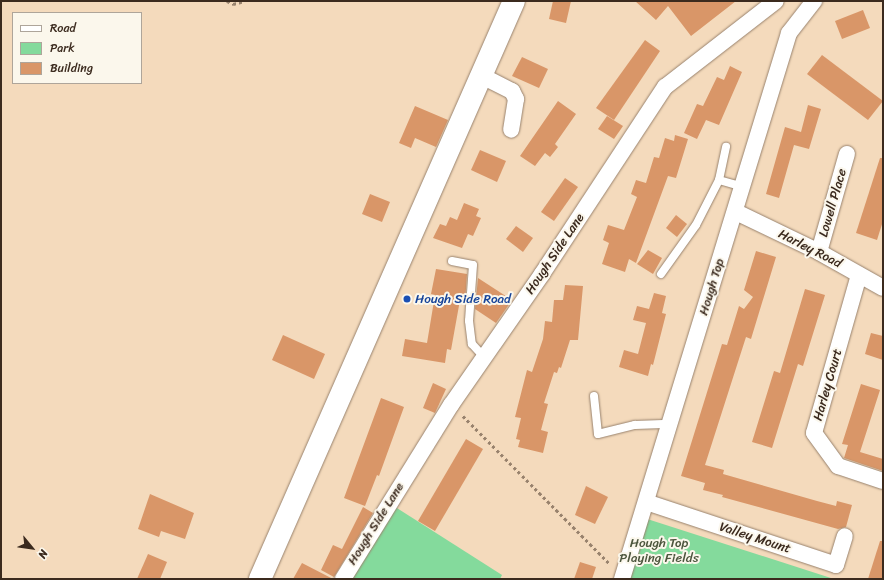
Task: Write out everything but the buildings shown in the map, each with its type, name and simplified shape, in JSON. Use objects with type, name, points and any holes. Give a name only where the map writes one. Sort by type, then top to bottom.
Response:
[{"type":"main road","points":[[260,579],[514,1]]},
{"type":"street","name":"Hough Side Lane","points":[[343,579],[451,405],[542,274],[665,87],[776,1]]},
{"type":"street","name":"Hough Top","points":[[622,578],[736,212],[789,33],[814,1]]},
{"type":"street","points":[[482,76],[512,91],[516,107],[511,130]]},
{"type":"street","name":"Lowell Place","points":[[819,252],[847,154]]},
{"type":"street","name":"Harley Road","points":[[736,212],[819,252],[883,288]]},
{"type":"street","name":"Harley Court","points":[[859,275],[814,433],[838,466],[883,481]]},
{"type":"street","name":"Valley Mount","points":[[646,502],[836,565],[845,536]]},
{"type":"lane","points":[[661,274],[696,225],[719,180],[726,147]]},
{"type":"lane","points":[[719,180],[743,187]]},
{"type":"lane","points":[[452,262],[473,265],[468,321],[472,344],[484,356]]},
{"type":"lane","points":[[594,396],[598,434],[634,426],[670,424]]},
{"type":"path","points":[[227,1],[233,4],[245,1]]},
{"type":"path","points":[[451,405],[622,578]]},
{"type":"green space","points":[[389,503],[502,575],[500,579],[343,579]]},
{"type":"green space","name":"Hough Top Playing Fields","points":[[641,517],[834,579],[623,579]]},
{"type":"place","name":"Hough Side Road","points":[[407,299]]}]
